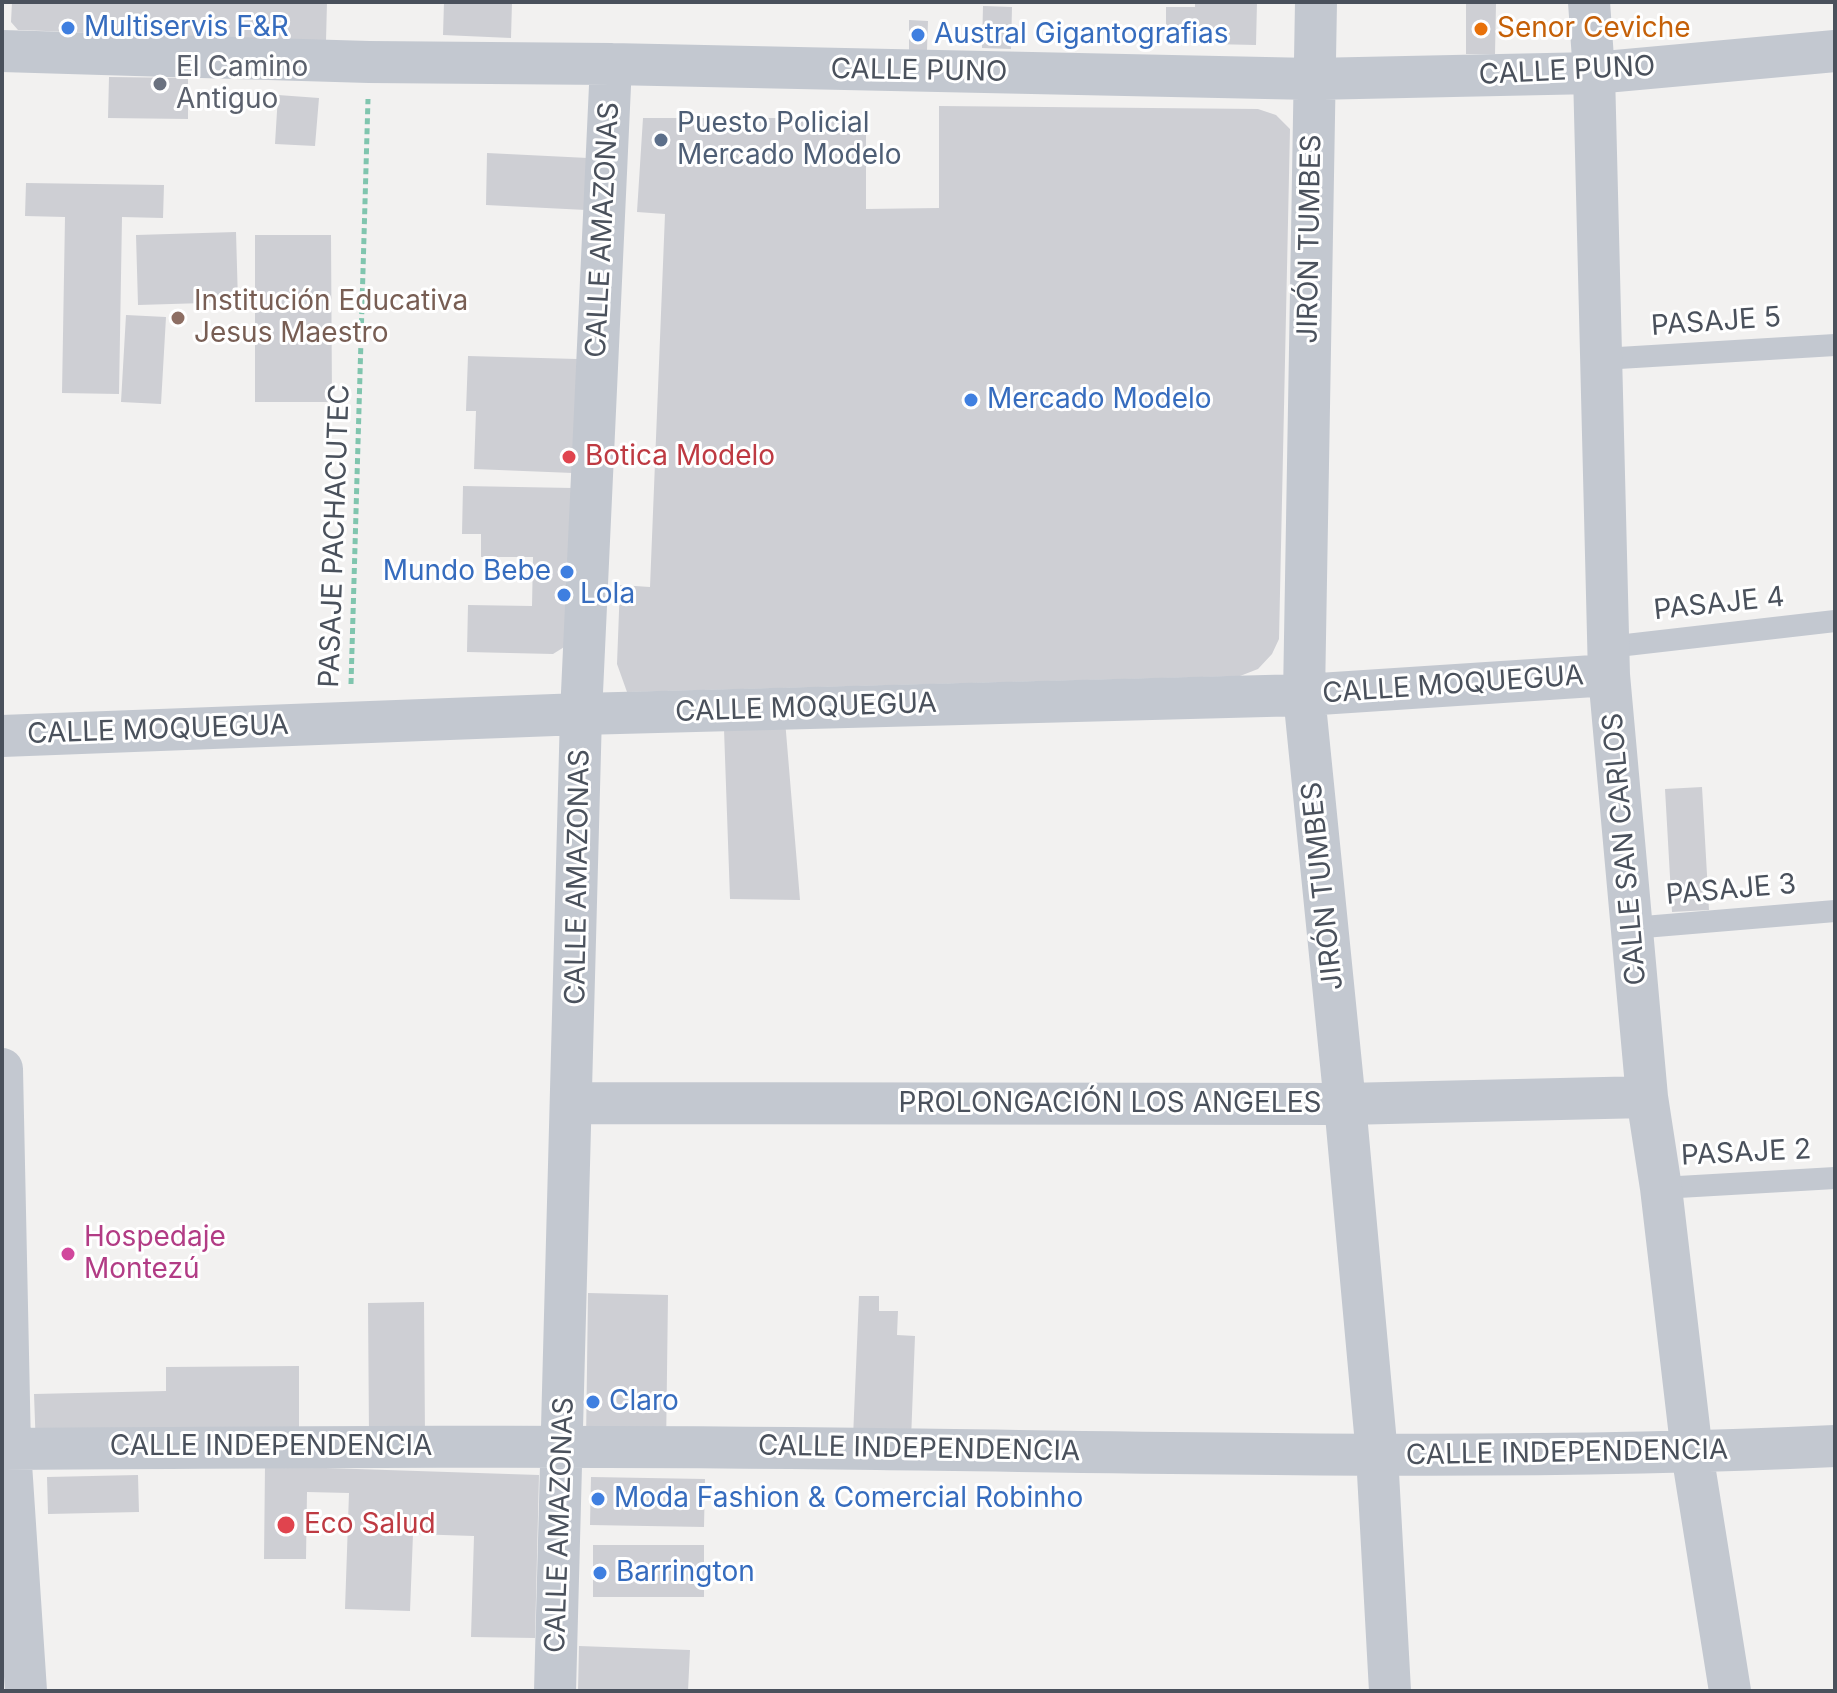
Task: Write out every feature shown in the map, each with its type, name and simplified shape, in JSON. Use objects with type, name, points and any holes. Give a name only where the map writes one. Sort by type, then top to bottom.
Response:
[{"type":"street","name":"JIRÓN TUMBES","points":[[1316,2],[1312,79],[1304,695],[1377,1455],[1390,1691]]},
{"type":"street","name":"CALLE SAN CARLOS","points":[[1589,2],[1594,73],[1609,661],[1647,1097],[1661,1188],[1692,1453],[1730,1691]]},
{"type":"street","name":"CALLE PUNO","points":[[2,51],[369,62],[1312,79],[1594,73],[1835,51]]},
{"type":"street","name":"CALLE AMAZONAS","points":[[555,1691],[581,714],[611,64]]},
{"type":"street","name":"CALLE MOQUEGUA","points":[[2,736],[581,714],[1304,695],[1609,661]]},
{"type":"street","points":[[2,1069],[6,1449],[26,1691]]},
{"type":"street","name":"PROLONGACIÓN LOS ANGELES","points":[[573,1103],[1345,1104],[1647,1097]]},
{"type":"street","name":"CALLE INDEPENDENCIA","points":[[6,1449],[562,1445],[1377,1455],[1692,1453],[1835,1446]]},
{"type":"lane","name":"PASAJE 5","points":[[1602,359],[1835,345]]},
{"type":"lane","name":"PASAJE 4","points":[[1609,661],[1835,621]]},
{"type":"lane","name":"PASAJE 3","points":[[1632,928],[1835,911]]},
{"type":"lane","name":"PASAJE 2","points":[[1661,1188],[1835,1178]]},
{"type":"path","name":"PASAJE PACHACUTEC","points":[[349,723],[369,62]]},
{"type":"building","points":[[12,2],[327,2],[326,41],[18,30],[11,22]]},
{"type":"building","points":[[444,2],[512,2],[511,38],[443,35]]},
{"type":"building","points":[[1195,2],[1257,2],[1256,45],[1166,43],[1166,7],[1195,7]]},
{"type":"building","name":"Senor Ceviche","points":[[1466,3],[1496,4],[1495,54],[1466,54]]},
{"type":"building","points":[[983,6],[1012,7],[1011,49],[982,48]]},
{"type":"building","name":"Austral Gigantografias","points":[[909,20],[928,21],[927,50],[909,50]]},
{"type":"building","points":[[109,77],[188,78],[188,119],[108,118]]},
{"type":"building","points":[[278,95],[319,98],[315,146],[275,144]]},
{"type":"building","name":"Mercado Modelo","points":[[939,106],[1258,109],[1276,115],[1290,129],[1279,639],[1272,654],[1258,669],[1240,676],[627,692],[617,664],[620,585],[650,587],[665,214],[637,212],[643,118],[866,118],[866,209],[939,208]]},
{"type":"building","points":[[487,153],[588,158],[586,210],[486,205]]},
{"type":"building","points":[[26,183],[164,185],[163,218],[122,217],[119,394],[62,393],[65,217],[25,216]]},
{"type":"building","points":[[236,232],[238,302],[138,305],[136,235]]},
{"type":"building","points":[[255,235],[331,235],[332,402],[255,402]]},
{"type":"building","points":[[126,315],[166,317],[161,404],[121,402]]},
{"type":"building","points":[[468,356],[577,359],[573,473],[474,469],[476,411],[466,411]]},
{"type":"building","points":[[463,486],[573,488],[569,644],[553,654],[467,652],[468,605],[532,606],[533,557],[481,557],[481,534],[462,534]]},
{"type":"building","points":[[785,720],[800,900],[730,899],[724,729]]},
{"type":"building","points":[[1702,787],[1709,910],[1672,912],[1665,789]]},
{"type":"building","points":[[588,1293],[668,1295],[666,1450],[586,1442]]},
{"type":"building","points":[[859,1296],[879,1296],[879,1311],[898,1311],[897,1335],[915,1336],[911,1440],[853,1438]]},
{"type":"building","points":[[424,1302],[425,1437],[369,1437],[368,1303]]},
{"type":"building","points":[[299,1366],[299,1448],[36,1449],[34,1394],[166,1391],[166,1367]]},
{"type":"building","points":[[265,1466],[539,1475],[535,1638],[471,1637],[474,1536],[413,1534],[410,1611],[345,1609],[349,1493],[307,1492],[306,1559],[264,1559]]},
{"type":"building","points":[[138,1475],[139,1512],[48,1514],[47,1477]]},
{"type":"building","points":[[591,1477],[705,1479],[704,1527],[590,1525]]},
{"type":"building","points":[[593,1545],[704,1545],[704,1597],[593,1597]]},
{"type":"building","points":[[579,1646],[690,1650],[688,1691],[578,1691]]},
{"type":"place","name":"Multiservis F&R","points":[[68,28]]},
{"type":"place","name":"Senor Ceviche","points":[[1481,29]]},
{"type":"place","name":"Austral Gigantografias","points":[[918,35]]},
{"type":"place","name":"El Camino Antiguo","points":[[160,84]]},
{"type":"place","name":"Puesto Policial Mercado Modelo","points":[[661,140]]},
{"type":"place","name":"Institución Educativa Jesus Maestro","points":[[178,318]]},
{"type":"place","name":"Mercado Modelo","points":[[971,400]]},
{"type":"place","name":"Botica Modelo","points":[[569,457]]},
{"type":"place","name":"Mundo Bebe","points":[[567,572]]},
{"type":"place","name":"Lola","points":[[564,595]]},
{"type":"place","name":"Hospedaje Montezú","points":[[68,1254]]},
{"type":"place","name":"Claro","points":[[593,1402]]},
{"type":"place","name":"Moda Fashion & Comercial Robinho","points":[[598,1499]]},
{"type":"place","name":"Eco Salud","points":[[286,1525]]},
{"type":"place","name":"Barrington","points":[[600,1573]]}]
